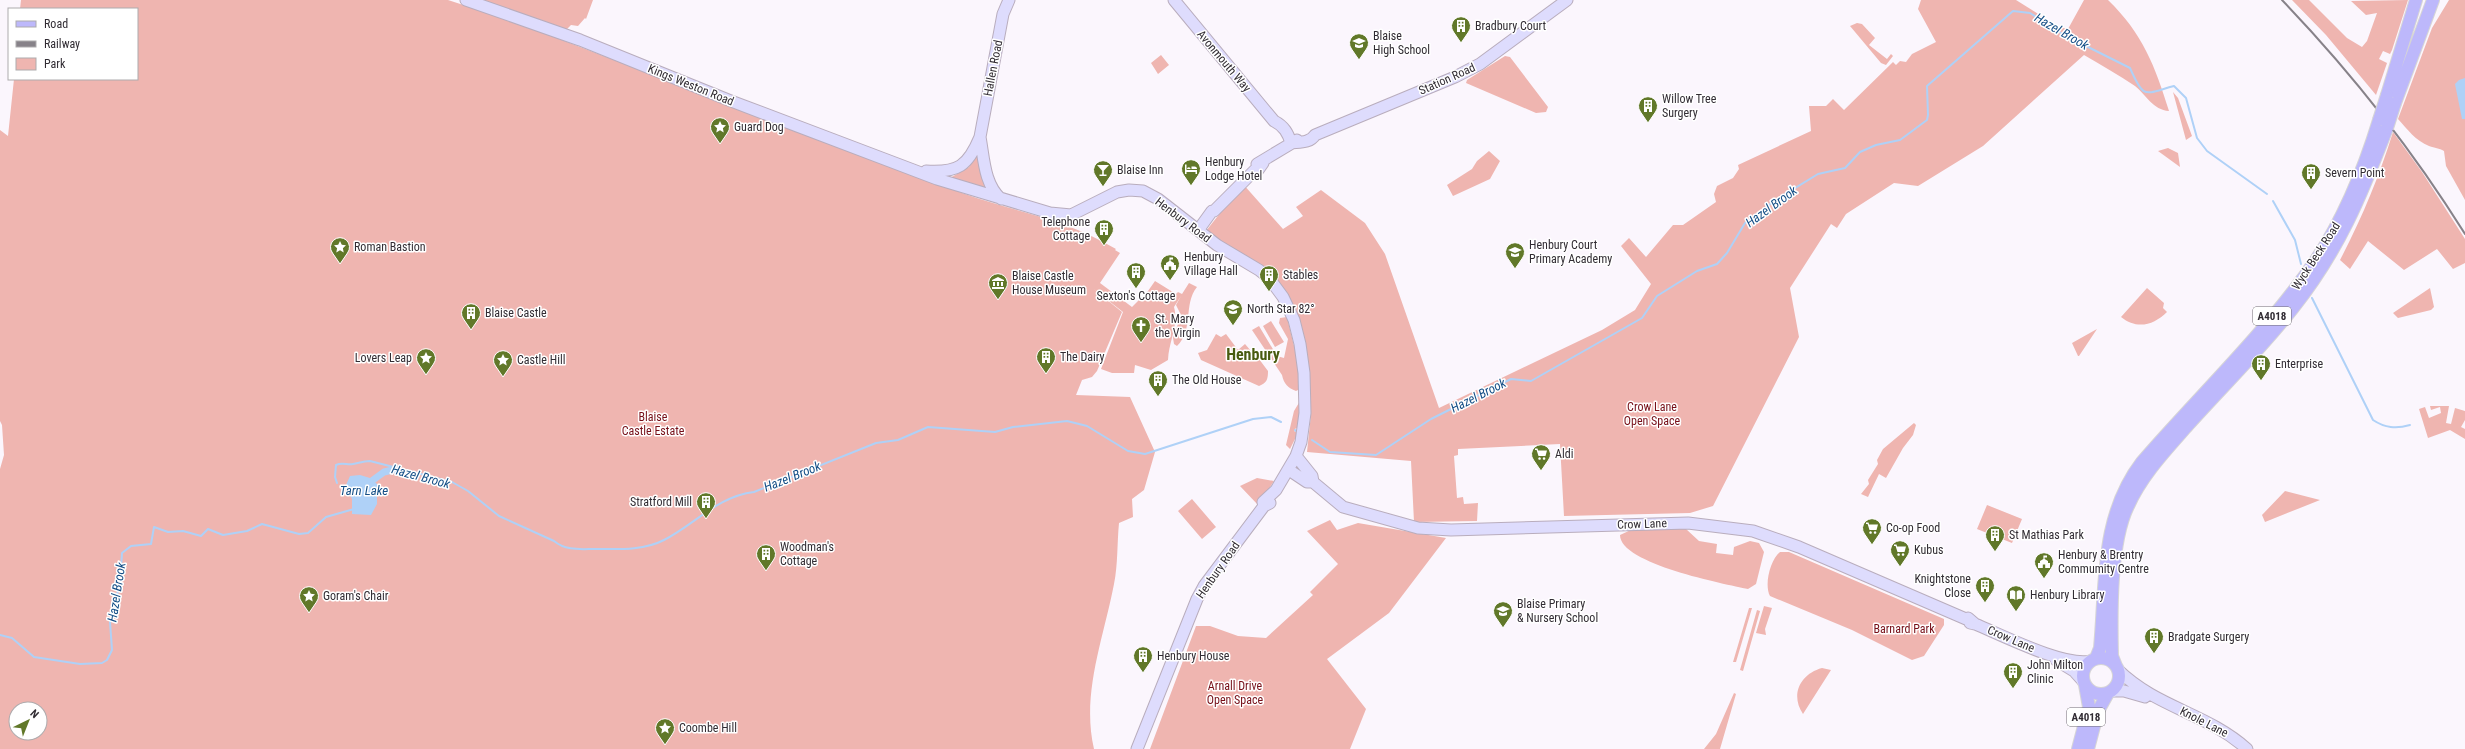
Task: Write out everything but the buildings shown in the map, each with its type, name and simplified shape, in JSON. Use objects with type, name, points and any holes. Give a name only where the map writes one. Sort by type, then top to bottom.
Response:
[{"type":"main road","name":"Kings Weston Road","points":[[466,0],[580,40],[731,101],[915,170]]},
{"type":"main road","name":"Hallen Road","points":[[915,170],[942,172],[959,167],[972,155],[980,136],[1003,14],[1009,0]]},
{"type":"main road","name":"Avonmouth Way","points":[[1174,0],[1274,121],[1278,130],[1291,143]]},
{"type":"main road","name":"Station Road","points":[[1195,227],[1211,215],[1259,166],[1291,143],[1304,142],[1313,139],[1315,135],[1455,77],[1480,64],[1566,0]]},
{"type":"main road","name":"Wyck Beck Road","points":[[2117,668],[2112,656],[2112,639],[2117,549],[2121,526],[2128,506],[2144,478],[2158,459],[2293,308],[2324,267],[2360,199],[2391,99],[2416,0]]},
{"type":"main road","name":"Wyck Beck Road","points":[[2391,99],[2434,0]]},
{"type":"main road","name":"Wyck Beck Road","points":[[2094,660],[2100,648],[2107,549],[2117,507],[2126,486],[2142,462],[2284,303],[2315,261],[2345,209],[2383,124]]},
{"type":"main road","name":"Hallen Road","points":[[980,136],[986,174],[991,187],[1001,199]]},
{"type":"main road","name":"Henbury Road","points":[[915,170],[1001,199],[1050,213],[1071,215],[1117,192],[1137,190],[1158,199],[1217,245],[1244,260],[1269,278],[1290,308],[1300,344],[1304,373],[1305,413],[1301,442],[1289,470],[1271,496],[1268,496],[1263,502],[1264,506],[1204,586],[1197,599],[1137,749]]},
{"type":"main road","name":"Crow Lane","points":[[1296,456],[1312,476],[1313,482]]},
{"type":"main road","name":"Crow Lane","points":[[1289,470],[1307,482],[1313,482],[1343,507],[1418,528],[1451,530],[1688,523],[1754,531],[1799,547],[2047,654],[2074,671],[2084,683]]},
{"type":"main road","name":"Crow Lane","points":[[2047,654],[2079,662],[2094,660]]},
{"type":"main road","points":[[2094,660],[2104,658],[2117,668]]},
{"type":"main road","name":"A4018","points":[[2078,749],[2089,707],[2084,683],[2084,670],[2094,660]]},
{"type":"main road","name":"A4018","points":[[2088,749],[2098,711],[2109,692],[2119,680],[2117,668]]},
{"type":"main road","name":"Knole Lane","points":[[2117,668],[2140,690],[2158,700],[2219,728],[2248,749]]},
{"type":"main road","name":"A4018","points":[[2084,683],[2098,694],[2109,692]]},
{"type":"main road","name":"Knole Lane","points":[[2109,692],[2124,691],[2158,700]]},
{"type":"green space","name":"Blaise Castle Estate","points":[[21,0],[448,0],[515,22],[932,182],[977,198],[1071,227],[1101,241],[1116,249],[1115,250],[1120,253],[1100,283],[1132,307],[1148,291],[1155,281],[1176,294],[1178,292],[1182,294],[1189,283],[1197,287],[1190,301],[1185,332],[1182,340],[1177,346],[1174,344],[1173,338],[1181,315],[1176,305],[1181,296],[1174,307],[1175,327],[1168,360],[1151,370],[1135,365],[1134,373],[1112,373],[1101,369],[1123,312],[1091,287],[1122,312],[1097,371],[1092,377],[1082,380],[1076,395],[1130,397],[1155,452],[1144,490],[1132,499],[1133,517],[1119,523],[1115,576],[1095,666],[1092,687],[1090,707],[1094,749],[0,749],[0,469],[4,455],[2,425],[0,421],[0,130],[8,136],[14,80],[138,80],[138,8],[20,8]]},
{"type":"green space","points":[[479,0],[593,0],[586,19],[585,18],[578,26],[571,25],[565,31]]},
{"type":"green space","name":"Crow Lane Open Space","points":[[1921,0],[2016,0],[2059,27],[2068,29],[2084,0],[2108,0],[2130,25],[2139,38],[2153,65],[2169,111],[2158,108],[2135,86],[2084,55],[1983,146],[1918,186],[1894,183],[1846,214],[1837,228],[1831,224],[1790,288],[1799,337],[1713,506],[1690,513],[1564,516],[1560,444],[1458,449],[1458,455],[1454,456],[1457,498],[1463,497],[1464,504],[1478,503],[1477,521],[1414,522],[1411,461],[1307,452],[1311,414],[1309,378],[1276,279],[1256,262],[1224,245],[1206,231],[1243,184],[1283,229],[1303,216],[1296,207],[1321,190],[1365,223],[1385,254],[1439,408],[1602,330],[1635,310],[1651,284],[1621,246],[1629,238],[1646,257],[1673,225],[1683,225],[1716,202],[1714,194],[1717,186],[1733,178],[1739,169],[1738,165],[1811,131],[1809,106],[1826,106],[1833,99],[1844,110],[1893,62],[1896,65],[1900,61],[1906,62],[1912,54],[1936,42],[1918,9]]},
{"type":"green space","points":[[2292,0],[2309,0],[2347,38],[2362,47],[2367,41],[2377,13],[2366,15],[2351,1],[2408,0],[2392,50],[2390,54],[2383,51],[2379,59],[2387,63],[2376,95],[2326,35]]},
{"type":"green space","points":[[2449,0],[2465,0],[2465,200],[2446,166],[2444,151],[2424,144],[2398,119],[2432,28]]},
{"type":"green space","points":[[1857,23],[1862,24],[1875,38],[1869,45],[1887,59],[1891,54],[1893,56],[1886,65],[1881,63],[1850,26]]},
{"type":"green space","points":[[1161,55],[1169,65],[1158,74],[1151,63]]},
{"type":"green space","points":[[1505,56],[1510,57],[1548,107],[1546,112],[1536,113],[1466,83],[1467,80]]},
{"type":"green space","points":[[2173,92],[2178,98],[2192,136],[2186,140]]},
{"type":"green space","points":[[2393,132],[2422,172],[2465,239],[2465,263],[2453,269],[2437,249],[2404,270],[2368,241],[2350,269],[2340,260],[2370,197]]},
{"type":"green space","points":[[2168,148],[2178,153],[2180,167],[2158,151]]},
{"type":"green space","points":[[1489,151],[1500,161],[1490,179],[1453,196],[1447,185],[1472,169],[1477,161]]},
{"type":"green space","points":[[977,155],[986,190],[950,178],[969,167]]},
{"type":"green space","points":[[2147,288],[2164,303],[2163,308],[2167,312],[2151,323],[2139,325],[2133,324],[2121,317]]},
{"type":"green space","points":[[2430,288],[2434,307],[2431,310],[2398,318],[2393,313]]},
{"type":"green space","points":[[1287,317],[1298,362],[1300,389],[1296,391],[1285,383],[1282,375],[1252,330],[1259,326],[1277,356],[1284,358],[1288,339],[1279,323],[1280,318]]},
{"type":"green space","points":[[1271,321],[1284,342],[1275,347],[1263,326]]},
{"type":"green space","points":[[2097,329],[2079,356],[2078,356],[2072,343]]},
{"type":"green space","points":[[1216,334],[1221,337],[1226,334],[1238,350],[1245,344],[1251,351],[1250,354],[1259,359],[1268,371],[1267,378],[1262,385],[1259,386],[1201,360],[1198,353],[1207,350]]},
{"type":"green space","points":[[1300,401],[1299,430],[1296,428],[1294,431],[1298,433],[1290,449],[1286,445],[1294,411]]},
{"type":"green space","points":[[2430,406],[2449,406],[2446,423],[2451,424],[2455,408],[2465,411],[2465,420],[2461,427],[2465,429],[2465,439],[2450,430],[2428,438],[2419,409],[2425,407],[2429,418],[2441,413],[2440,407],[2431,410]]},
{"type":"green space","points":[[1914,423],[1916,425],[1913,435],[1903,448],[1886,478],[1879,474],[1868,497],[1861,494],[1869,484],[1868,480],[1878,464],[1877,460],[1883,449]]},
{"type":"green space","points":[[1257,478],[1274,481],[1258,505],[1240,486]]},
{"type":"green space","points":[[2285,491],[2320,500],[2265,522],[2262,515]]},
{"type":"green space","points":[[1192,499],[1216,527],[1202,539],[1178,511]]},
{"type":"green space","points":[[1987,505],[2022,519],[2012,543],[1977,529]]},
{"type":"green space","name":"Arnall Drive Open Space","points":[[1330,520],[1337,530],[1358,523],[1446,538],[1389,613],[1327,659],[1366,709],[1350,749],[1150,749],[1196,626],[1210,626],[1238,636],[1266,638],[1313,595],[1310,592],[1338,564],[1307,531]]},
{"type":"green space","points":[[1633,529],[1686,529],[1699,541],[1717,544],[1716,553],[1733,555],[1734,547],[1750,541],[1759,543],[1764,552],[1756,584],[1748,589],[1718,583],[1654,564],[1637,555],[1625,545],[1620,535]]},
{"type":"green space","name":"Barnard Park","points":[[1780,552],[1789,552],[1944,619],[1944,625],[1924,656],[1912,660],[1852,630],[1770,596],[1768,591],[1769,573],[1773,561]]},
{"type":"green space","points":[[1764,606],[1772,608],[1765,629],[1766,635],[1756,633]]},
{"type":"green space","points":[[1749,608],[1752,608],[1736,662],[1733,662]]},
{"type":"green space","points":[[1757,610],[1760,611],[1743,671],[1740,670]]},
{"type":"green space","points":[[1822,668],[1831,670],[1803,714],[1797,700],[1799,686],[1808,675]]},
{"type":"green space","points":[[1734,693],[1736,694],[1720,749],[1704,749],[1716,734]]},
{"type":"water","points":[[2465,78],[2465,119],[2462,119],[2455,84],[2459,80]]},
{"type":"water","name":"Tarn Lake","points":[[360,475],[370,478],[377,484],[377,504],[371,515],[352,514],[352,499],[346,485],[350,476]]},
{"type":"waterway","name":"Hazel Brook","points":[[1312,440],[1330,452],[1376,455],[1431,419],[1511,379],[1531,381],[1642,318],[1657,296],[1697,271],[1717,264],[1727,253],[1745,223],[1774,201],[1818,174],[1845,168],[1860,152],[1876,145],[1900,140],[1927,120],[1927,86],[2013,11],[2030,13],[2064,35],[2130,68],[2142,90],[2146,92],[2174,86],[2186,98],[2197,138],[2207,151],[2267,194]]},
{"type":"waterway","points":[[2273,201],[2295,240],[2301,264]]},
{"type":"waterway","points":[[2312,298],[2373,420],[2382,425],[2391,427],[2410,425]]},
{"type":"waterway","name":"Hazel Brook","points":[[337,483],[335,477],[336,465],[370,461],[452,482],[468,491],[499,516],[568,548],[630,549],[656,544],[664,540],[729,499],[754,492],[876,443],[898,440],[928,427],[995,432],[1013,427],[1067,421],[1087,426],[1128,451],[1145,454],[1253,419],[1271,417],[1281,422]]},
{"type":"waterway","points":[[373,480],[384,472],[397,469]]},
{"type":"waterway","name":"Hazel Brook","points":[[0,635],[12,638],[34,657],[80,664],[102,663],[107,660],[112,650],[110,622],[120,583],[122,553],[131,546],[151,544],[154,527],[168,532],[183,531],[201,536],[208,529],[223,535],[247,531],[262,524],[299,534],[308,533],[326,517],[354,509]]},
{"type":"railway","points":[[2282,0],[2308,27],[2380,112],[2445,202],[2465,234]]},
{"type":"place","name":"Bradbury Court","points":[[1461,43]]},
{"type":"place","name":"Blaise High School","points":[[1359,60]]},
{"type":"place","name":"Willow Tree Surgery","points":[[1648,123]]},
{"type":"place","name":"Guard Dog","points":[[720,144]]},
{"type":"place","name":"Henbury Lodge Hotel","points":[[1191,186]]},
{"type":"place","name":"Blaise Inn","points":[[1103,187]]},
{"type":"place","name":"Severn Point","points":[[2311,190]]},
{"type":"place","name":"Telephone Cottage","points":[[1104,246]]},
{"type":"place","name":"Roman Bastion","points":[[340,264]]},
{"type":"place","name":"Henbury Court Primary Academy","points":[[1515,269]]},
{"type":"place","name":"Henbury Village Hall","points":[[1170,281]]},
{"type":"place","name":"Sexton's Cottage","points":[[1136,289]]},
{"type":"place","name":"Stables","points":[[1269,292]]},
{"type":"place","name":"Blaise Castle House Museum","points":[[998,300]]},
{"type":"place","name":"North Star 82°","points":[[1233,326]]},
{"type":"place","name":"Blaise Castle","points":[[471,330]]},
{"type":"place","name":"St. Mary the Virgin","points":[[1141,343]]},
{"type":"place","name":"The Dairy","points":[[1046,374]]},
{"type":"place","name":"Lovers Leap","points":[[426,375]]},
{"type":"place","name":"Castle Hill","points":[[503,377]]},
{"type":"place","name":"Enterprise","points":[[2261,381]]},
{"type":"place","name":"The Old House","points":[[1158,397]]},
{"type":"place","name":"Aldi","points":[[1541,471]]},
{"type":"place","name":"Stratford Mill","points":[[706,519]]},
{"type":"place","name":"Co-op Food","points":[[1872,545]]},
{"type":"place","name":"St Mathias Park","points":[[1995,552]]},
{"type":"place","name":"Kubus","points":[[1900,567]]},
{"type":"place","name":"Woodman's Cottage","points":[[766,571]]},
{"type":"place","name":"Henbury & Brentry Commumity Centre","points":[[2044,579]]},
{"type":"place","name":"Knightstone Close","points":[[1985,603]]},
{"type":"place","name":"Henbury Library","points":[[2016,612]]},
{"type":"place","name":"Goram's Chair","points":[[309,613]]},
{"type":"place","name":"Blaise Primary & Nursery School","points":[[1503,628]]},
{"type":"place","name":"Bradgate Surgery","points":[[2154,654]]},
{"type":"place","name":"Henbury House","points":[[1143,673]]},
{"type":"place","name":"John Milton Clinic","points":[[2013,689]]},
{"type":"place","name":"Coombe Hill","points":[[665,745]]},
{"type":"district","name":"Henbury","points":[[1253,354]]}]
